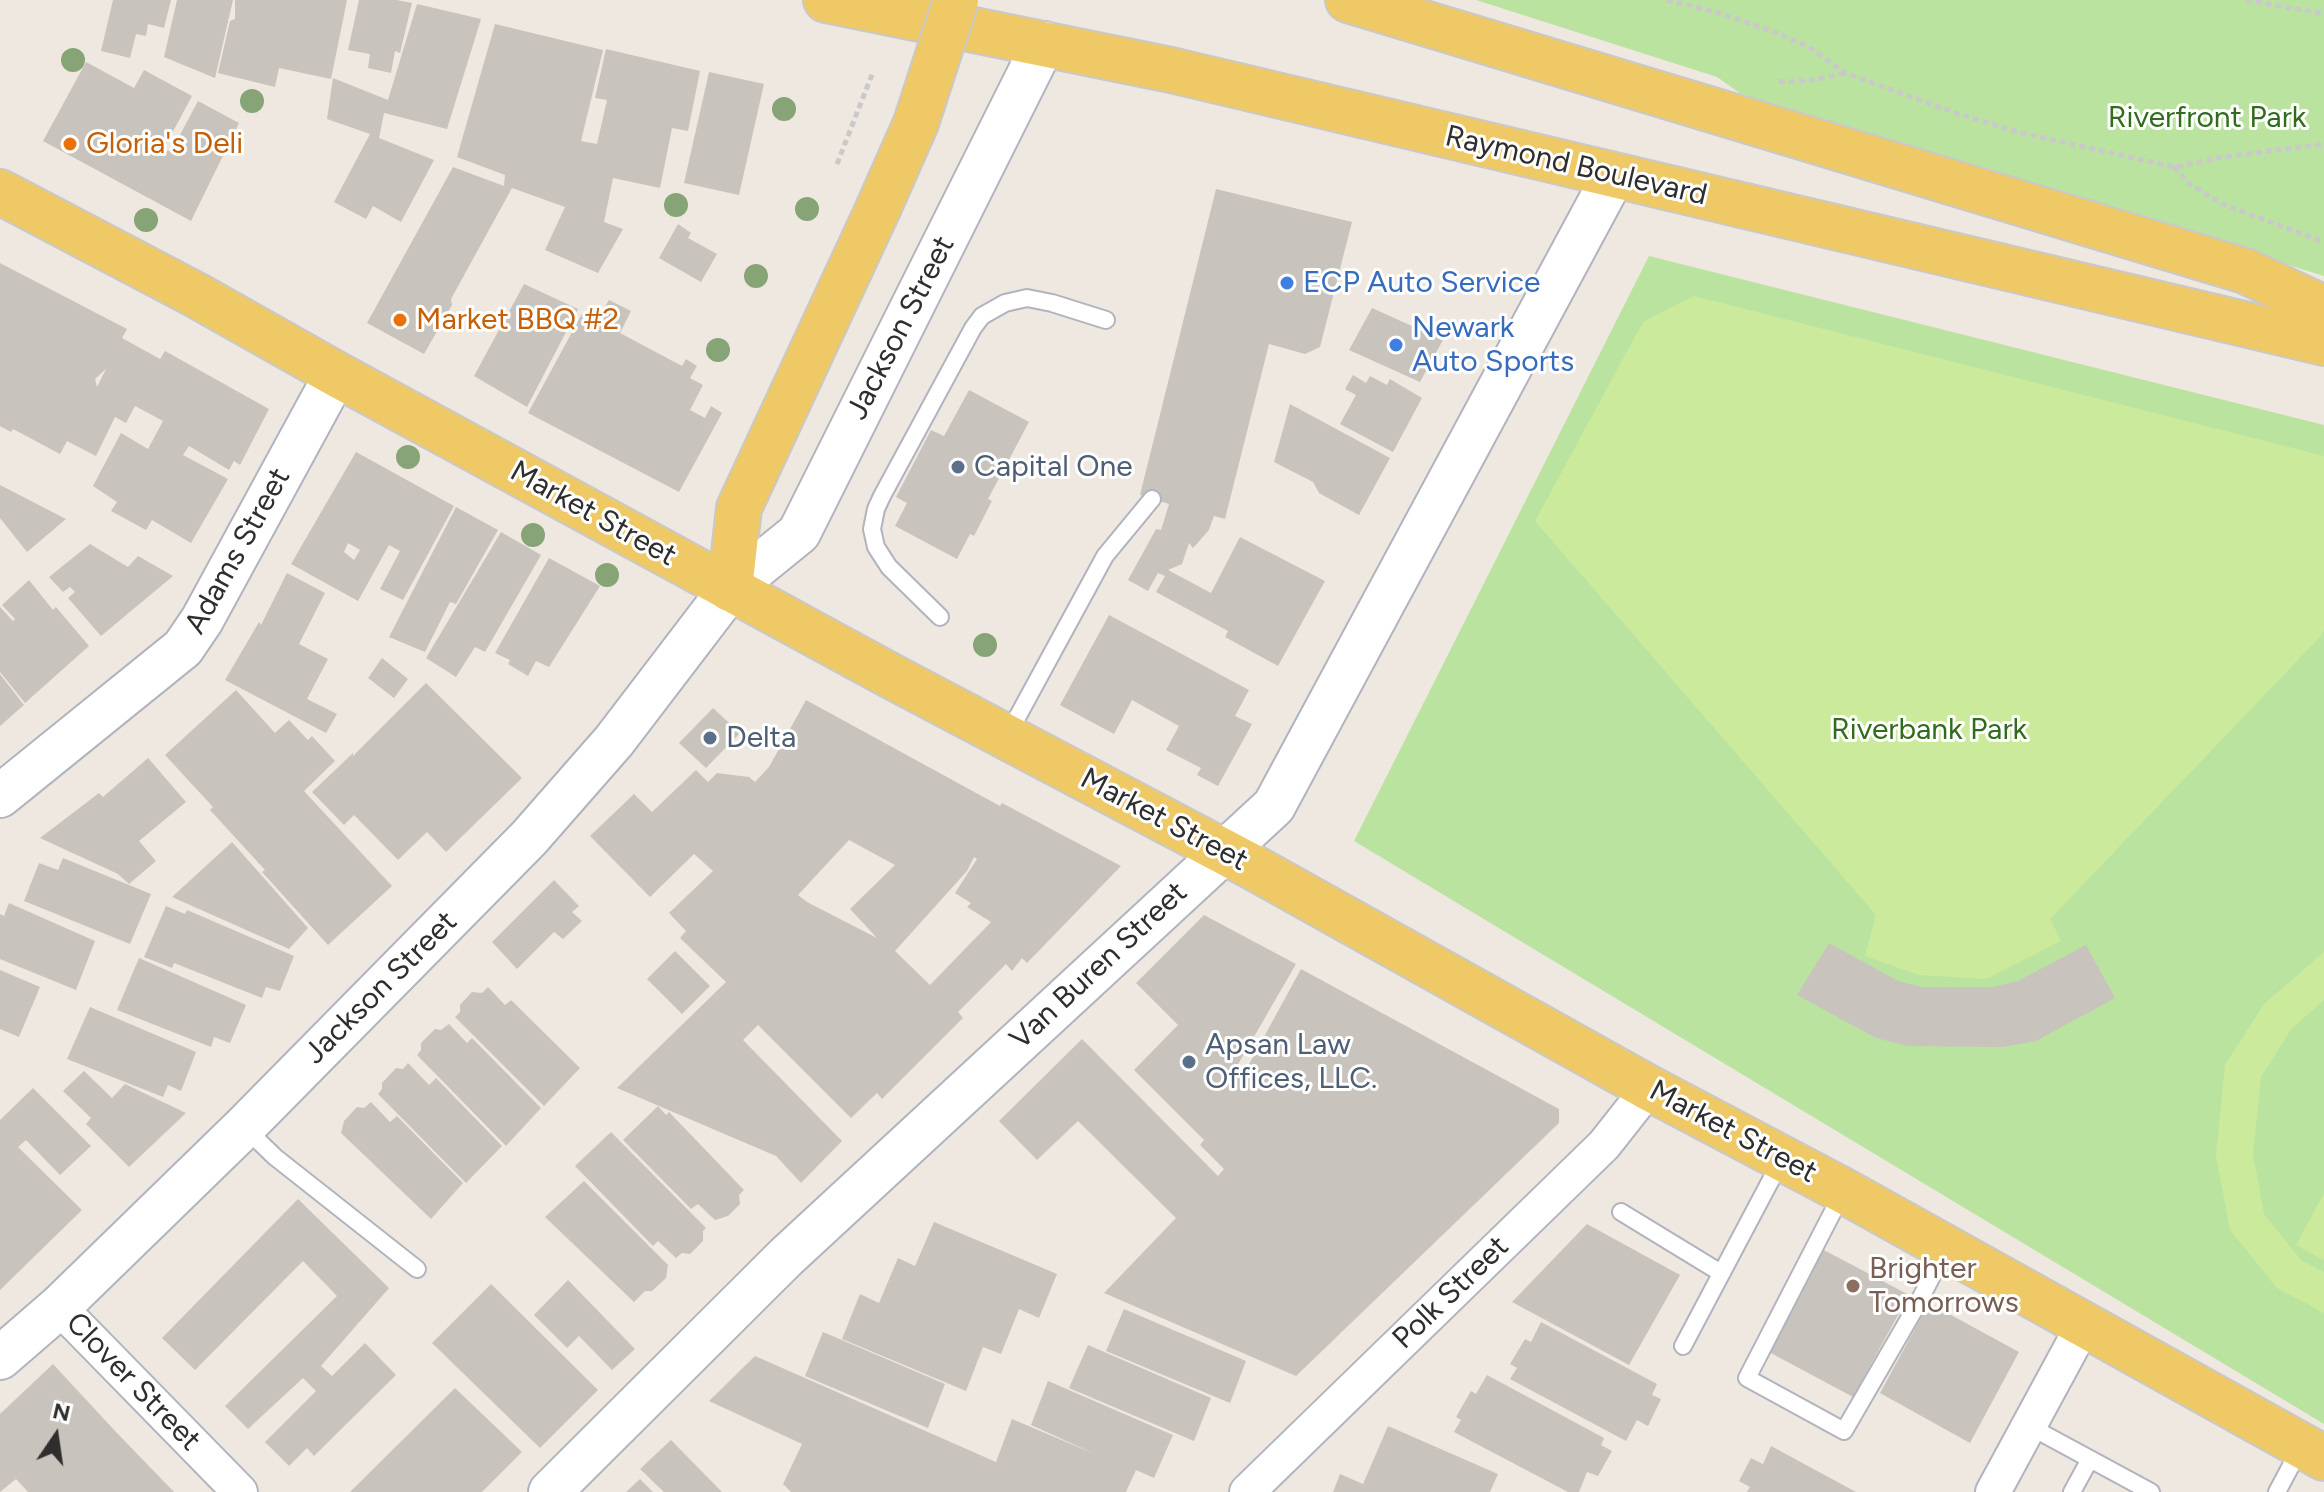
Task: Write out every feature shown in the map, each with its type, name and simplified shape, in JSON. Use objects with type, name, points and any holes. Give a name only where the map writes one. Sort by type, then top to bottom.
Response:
[{"type":"main road","name":"Raymond Boulevard","points":[[826,0],[1171,70],[2324,343]]},
{"type":"main road","points":[[730,589],[739,508],[916,123],[956,0]]},
{"type":"main road","points":[[1348,0],[2245,271],[2324,308]]},
{"type":"main road","name":"Market Street","points":[[0,192],[196,295],[730,589],[1223,851],[2313,1452]]},
{"type":"street","name":"Jackson Street","points":[[0,1358],[59,1307],[244,1127],[529,838],[614,741],[730,589],[799,533],[1044,43]]},
{"type":"street","name":"Van Buren Street","points":[[550,1492],[786,1257],[1274,806],[1614,175]]},
{"type":"street","name":"Adams Street","points":[[0,796],[183,648],[202,620],[336,374]]},
{"type":"street","name":"Polk Street","points":[[1247,1492],[1604,1145],[1649,1088]]},
{"type":"street","name":"Clover Street","points":[[59,1307],[240,1492]]},
{"type":"street","points":[[1993,1492],[2083,1326]]},
{"type":"lane","points":[[940,617],[889,567],[876,547],[872,529],[882,496],[973,328],[982,316],[1005,303],[1027,298],[1106,320]]},
{"type":"lane","points":[[1006,737],[1105,556],[1152,499]]},
{"type":"lane","points":[[244,1127],[275,1157],[417,1269]]},
{"type":"lane","points":[[1683,1346],[1782,1158]]},
{"type":"lane","points":[[1844,1191],[1747,1378],[1844,1431],[1946,1249]]},
{"type":"lane","points":[[1621,1212],[1721,1273]]},
{"type":"lane","points":[[2029,1426],[2151,1492]]},
{"type":"lane","points":[[2277,1492],[2313,1452]]},
{"type":"lane","points":[[2072,1492],[2090,1459]]},
{"type":"path","points":[[1667,0],[1719,13],[1777,33],[1809,47],[1845,73],[1953,112],[2018,132],[2174,167],[2324,144]]},
{"type":"path","points":[[2246,0],[2324,14]]},
{"type":"path","points":[[837,164],[873,72]]},
{"type":"path","points":[[2174,167],[2191,185],[2222,204],[2324,242]]},
{"type":"green space","name":"Riverfront Park","points":[[1476,0],[2324,0],[2324,276],[1741,94],[1717,77]]},
{"type":"green space","name":"Riverbank Park","points":[[1649,256],[2324,425],[2324,1424],[1354,841]]},
{"type":"green space","points":[[1694,296],[2324,456],[2324,630],[2321,636],[2050,919],[2061,941],[1986,979],[1919,975],[1865,956],[1876,915],[1535,521],[1643,322]]},
{"type":"green space","points":[[2324,952],[2324,1000],[2292,1028],[2261,1077],[2253,1154],[2264,1214],[2301,1260],[2324,1272],[2324,1313],[2277,1288],[2230,1230],[2216,1156],[2225,1065],[2264,1004]]},
{"type":"green space","points":[[2324,1193],[2324,1260],[2296,1245]]},
{"type":"building","points":[[113,0],[171,0],[164,28],[148,24],[146,36],[136,34],[130,58],[101,51]]},
{"type":"building","points":[[177,0],[233,0],[215,78],[164,57]]},
{"type":"building","points":[[235,0],[347,0],[331,79],[279,68],[275,87],[218,73],[230,21],[235,19]]},
{"type":"building","points":[[359,0],[412,3],[400,53],[395,51],[391,73],[368,68],[370,54],[348,50]]},
{"type":"building","points":[[417,4],[481,19],[447,129],[384,113],[379,138],[434,160],[401,222],[373,206],[366,219],[334,202],[370,134],[327,119],[333,78],[388,100]]},
{"type":"building","points":[[495,24],[603,50],[581,141],[597,144],[607,100],[595,98],[606,49],[700,71],[688,131],[672,128],[660,188],[613,178],[604,222],[623,229],[598,273],[545,250],[565,207],[512,188],[424,354],[367,323],[453,167],[504,186],[505,175],[457,157]]},
{"type":"building","points":[[86,62],[134,88],[144,70],[192,96],[162,152],[172,150],[198,101],[239,123],[191,221],[43,141]]},
{"type":"building","points":[[709,72],[764,84],[739,195],[684,183]]},
{"type":"building","points":[[1216,189],[1352,222],[1320,347],[1305,354],[1269,344],[1225,519],[1214,516],[1209,530],[1193,548],[1189,543],[1182,564],[1168,570],[1211,593],[1240,537],[1325,581],[1278,666],[1225,637],[1228,631],[1156,592],[1165,576],[1158,573],[1148,591],[1128,580],[1156,529],[1161,530],[1169,504],[1140,495]]},
{"type":"building","points":[[678,224],[691,233],[688,238],[717,254],[701,282],[659,258]]},
{"type":"building","points":[[0,263],[127,329],[122,338],[160,359],[165,351],[269,409],[240,465],[234,461],[229,470],[189,446],[183,455],[228,479],[191,543],[152,520],[146,530],[111,511],[117,502],[93,486],[121,433],[148,449],[163,421],[135,406],[126,423],[115,417],[96,456],[67,441],[60,454],[13,429],[11,432],[0,426]],"holes":[[[106,369],[97,387],[95,379]]]},
{"type":"building","points":[[524,284],[578,309],[527,407],[474,376]]},
{"type":"building","points":[[609,300],[631,311],[620,333],[682,366],[686,359],[697,366],[690,378],[703,385],[690,410],[705,418],[711,406],[722,413],[679,492],[528,413],[583,312],[597,320]]},
{"type":"building","name":"Newark Auto Sports","points":[[1372,308],[1443,340],[1420,382],[1349,350]]},
{"type":"building","points":[[1353,375],[1366,383],[1370,376],[1387,385],[1390,379],[1422,398],[1393,452],[1340,424],[1356,395],[1345,389]]},
{"type":"building","name":"Capital One","points":[[969,390],[1029,422],[988,499],[992,501],[974,536],[970,534],[957,559],[895,526],[907,503],[896,497],[931,430],[944,436]]},
{"type":"building","points":[[1290,404],[1390,458],[1359,515],[1319,493],[1313,482],[1274,462]]},
{"type":"building","points":[[356,452],[454,506],[403,600],[380,589],[400,551],[389,545],[358,601],[291,564]],"holes":[[[348,543],[360,550],[354,560],[344,552]]]},
{"type":"building","points":[[0,485],[66,519],[27,552],[0,518]]},
{"type":"building","points":[[456,507],[498,530],[456,604],[450,602],[425,652],[389,637]]},
{"type":"building","points":[[501,532],[541,555],[485,652],[475,647],[456,677],[426,658]]},
{"type":"building","points":[[90,544],[128,567],[138,556],[173,576],[101,636],[68,598],[75,592],[70,587],[63,592],[49,577]]},
{"type":"building","points":[[549,558],[600,586],[549,667],[536,661],[528,676],[508,664],[510,660],[495,653]]},
{"type":"building","points":[[287,573],[325,593],[299,644],[328,659],[307,699],[337,714],[326,733],[225,680],[259,622],[261,625]]},
{"type":"building","points":[[29,580],[53,610],[56,607],[89,646],[25,703],[0,672],[0,607],[13,621],[15,619],[2,605]]},
{"type":"building","points":[[1109,615],[1249,690],[1235,716],[1252,724],[1218,786],[1197,775],[1201,768],[1166,750],[1179,726],[1132,700],[1114,734],[1060,705]]},
{"type":"building","points":[[382,658],[408,679],[394,698],[368,678]]},
{"type":"building","points":[[0,674],[24,705],[0,726]]},
{"type":"building","points":[[426,683],[522,778],[446,852],[427,832],[398,860],[354,815],[344,825],[312,792]]},
{"type":"building","points":[[236,690],[275,733],[289,720],[308,740],[312,736],[335,761],[304,791],[392,886],[328,945],[210,810],[213,807],[165,755]]},
{"type":"building","points":[[806,700],[1000,806],[1002,803],[1121,866],[1027,963],[1022,958],[1012,971],[1006,964],[958,1012],[963,1018],[882,1099],[877,1093],[851,1118],[758,1025],[743,1040],[842,1141],[801,1183],[776,1156],[617,1088],[726,982],[680,938],[686,931],[669,913],[713,871],[694,854],[650,897],[590,836],[634,794],[652,812],[696,770],[708,782],[717,773],[749,777],[755,782],[769,767]],"holes":[[[849,840],[895,865],[850,909],[877,938],[798,895]],[[974,857],[977,859],[955,893],[971,903],[967,907],[991,922],[930,985],[895,951],[967,871]]]},
{"type":"building","name":"Delta","points":[[713,708],[740,733],[706,768],[679,743]]},
{"type":"building","points":[[148,758],[186,802],[139,841],[156,861],[129,884],[118,874],[40,838],[99,793],[103,797]]},
{"type":"building","points":[[232,842],[308,928],[289,949],[172,897]]},
{"type":"building","points":[[63,858],[151,894],[130,944],[24,901],[39,863],[58,870]]},
{"type":"building","points":[[554,880],[579,906],[572,912],[582,921],[563,939],[554,932],[517,969],[492,942]]},
{"type":"building","points":[[9,903],[95,941],[76,990],[0,959],[0,914],[4,916]]},
{"type":"building","points":[[166,906],[185,914],[187,910],[294,956],[280,991],[266,987],[262,998],[174,963],[172,968],[144,957]]},
{"type":"building","points":[[1204,915],[1296,964],[1233,1073],[1241,1079],[1301,969],[1559,1109],[1559,1123],[1296,1376],[1104,1293],[1176,1218],[1078,1121],[1037,1160],[999,1121],[1082,1039],[1218,1176],[1224,1169],[1200,1145],[1204,1140],[1134,1070],[1178,1025],[1136,983]]},
{"type":"building","points":[[1829,943],[1898,981],[1922,987],[1992,987],[2018,981],[2086,945],[2115,998],[2036,1041],[2003,1047],[1908,1046],[1876,1038],[1797,995]]},
{"type":"building","points":[[675,951],[710,986],[682,1014],[647,979]]},
{"type":"building","points":[[139,958],[246,1005],[230,1043],[214,1037],[211,1047],[117,1010]]},
{"type":"building","points":[[0,970],[40,987],[19,1037],[0,1029]]},
{"type":"building","points":[[488,987],[505,1005],[511,1000],[580,1068],[544,1106],[455,1017],[460,1012],[460,1005],[472,992],[482,993]]},
{"type":"building","points":[[90,1007],[196,1052],[181,1091],[168,1085],[163,1097],[67,1059]]},
{"type":"building","points":[[449,1024],[467,1043],[472,1038],[541,1108],[506,1146],[417,1055],[421,1043],[435,1029],[441,1030]]},
{"type":"building","points":[[408,1063],[429,1085],[436,1078],[502,1146],[466,1183],[378,1094],[382,1083],[396,1068],[403,1069]]},
{"type":"building","points":[[84,1071],[112,1098],[125,1084],[186,1113],[129,1167],[86,1124],[91,1118],[63,1091]]},
{"type":"building","points":[[33,1088],[91,1146],[60,1175],[26,1140],[18,1147],[82,1210],[0,1290],[0,1120]]},
{"type":"building","points":[[371,1102],[390,1122],[397,1116],[463,1183],[431,1219],[341,1133],[344,1121],[357,1107],[364,1108]]},
{"type":"building","points":[[658,1106],[666,1115],[669,1112],[744,1190],[739,1195],[740,1204],[728,1216],[715,1220],[698,1204],[691,1209],[623,1140]]},
{"type":"building","points":[[611,1132],[706,1228],[703,1241],[690,1254],[682,1253],[676,1258],[658,1241],[653,1246],[575,1166]]},
{"type":"building","points":[[584,1181],[668,1265],[666,1278],[634,1302],[545,1217]]},
{"type":"building","points":[[298,1199],[389,1288],[321,1366],[332,1376],[365,1343],[396,1375],[314,1456],[307,1448],[289,1466],[265,1442],[316,1391],[303,1378],[248,1429],[225,1406],[337,1296],[303,1261],[195,1370],[162,1338]]},
{"type":"building","points":[[934,1222],[1057,1274],[1039,1318],[1019,1309],[1001,1354],[983,1347],[966,1391],[842,1339],[860,1294],[879,1303],[898,1258],[915,1266]]},
{"type":"building","points":[[1587,1224],[1680,1275],[1629,1365],[1512,1302]]},
{"type":"building","points":[[1822,1249],[1909,1295],[1853,1397],[1769,1352]]},
{"type":"building","points":[[568,1280],[635,1349],[612,1370],[579,1336],[567,1348],[534,1315]]},
{"type":"building","points":[[491,1284],[598,1390],[540,1448],[432,1343]]},
{"type":"building","points":[[1929,1303],[2019,1352],[1970,1443],[1880,1393]]},
{"type":"building","points":[[1124,1309],[1246,1361],[1230,1403],[1106,1351]]},
{"type":"building","points":[[1541,1322],[1657,1384],[1652,1395],[1661,1399],[1648,1426],[1637,1420],[1626,1441],[1510,1379],[1517,1368],[1510,1364],[1525,1339],[1531,1342]]},
{"type":"building","points":[[823,1332],[945,1384],[928,1428],[805,1376]]},
{"type":"building","points":[[1088,1345],[1211,1398],[1194,1441],[1069,1388]]},
{"type":"building","points":[[755,1356],[996,1462],[1012,1419],[1097,1455],[1031,1425],[1048,1381],[1173,1435],[1154,1478],[1136,1470],[1126,1492],[791,1492],[783,1484],[802,1444],[709,1401]]},
{"type":"building","points":[[53,1364],[174,1492],[28,1492],[16,1479],[0,1492],[0,1414]]},
{"type":"building","points":[[1487,1375],[1604,1438],[1601,1445],[1612,1451],[1598,1476],[1587,1472],[1579,1492],[1568,1492],[1454,1432],[1461,1420],[1456,1417],[1471,1391],[1476,1394]]},
{"type":"building","points":[[455,1388],[522,1452],[482,1492],[350,1492]]},
{"type":"building","points":[[1388,1426],[1498,1474],[1490,1492],[1333,1492],[1340,1474],[1363,1484]]},
{"type":"building","points":[[671,1440],[722,1492],[664,1492],[640,1469]]},
{"type":"building","points":[[1771,1446],[1856,1492],[1747,1492],[1750,1487],[1739,1481],[1751,1458],[1763,1464]]},
{"type":"building","points":[[640,1479],[653,1492],[626,1492]]},
{"type":"place","name":"Gloria's Deli","points":[[70,144]]},
{"type":"place","name":"ECP Auto Service","points":[[1287,283]]},
{"type":"place","name":"Market BBQ #2","points":[[400,320]]},
{"type":"place","name":"Newark Auto Sports","points":[[1396,345]]},
{"type":"place","name":"Capital One","points":[[958,467]]},
{"type":"place","name":"Delta","points":[[710,738]]},
{"type":"place","name":"Apsan Law Offices, LLC.","points":[[1189,1062]]},
{"type":"place","name":"Brighter Tomorrows","points":[[1853,1286]]}]
